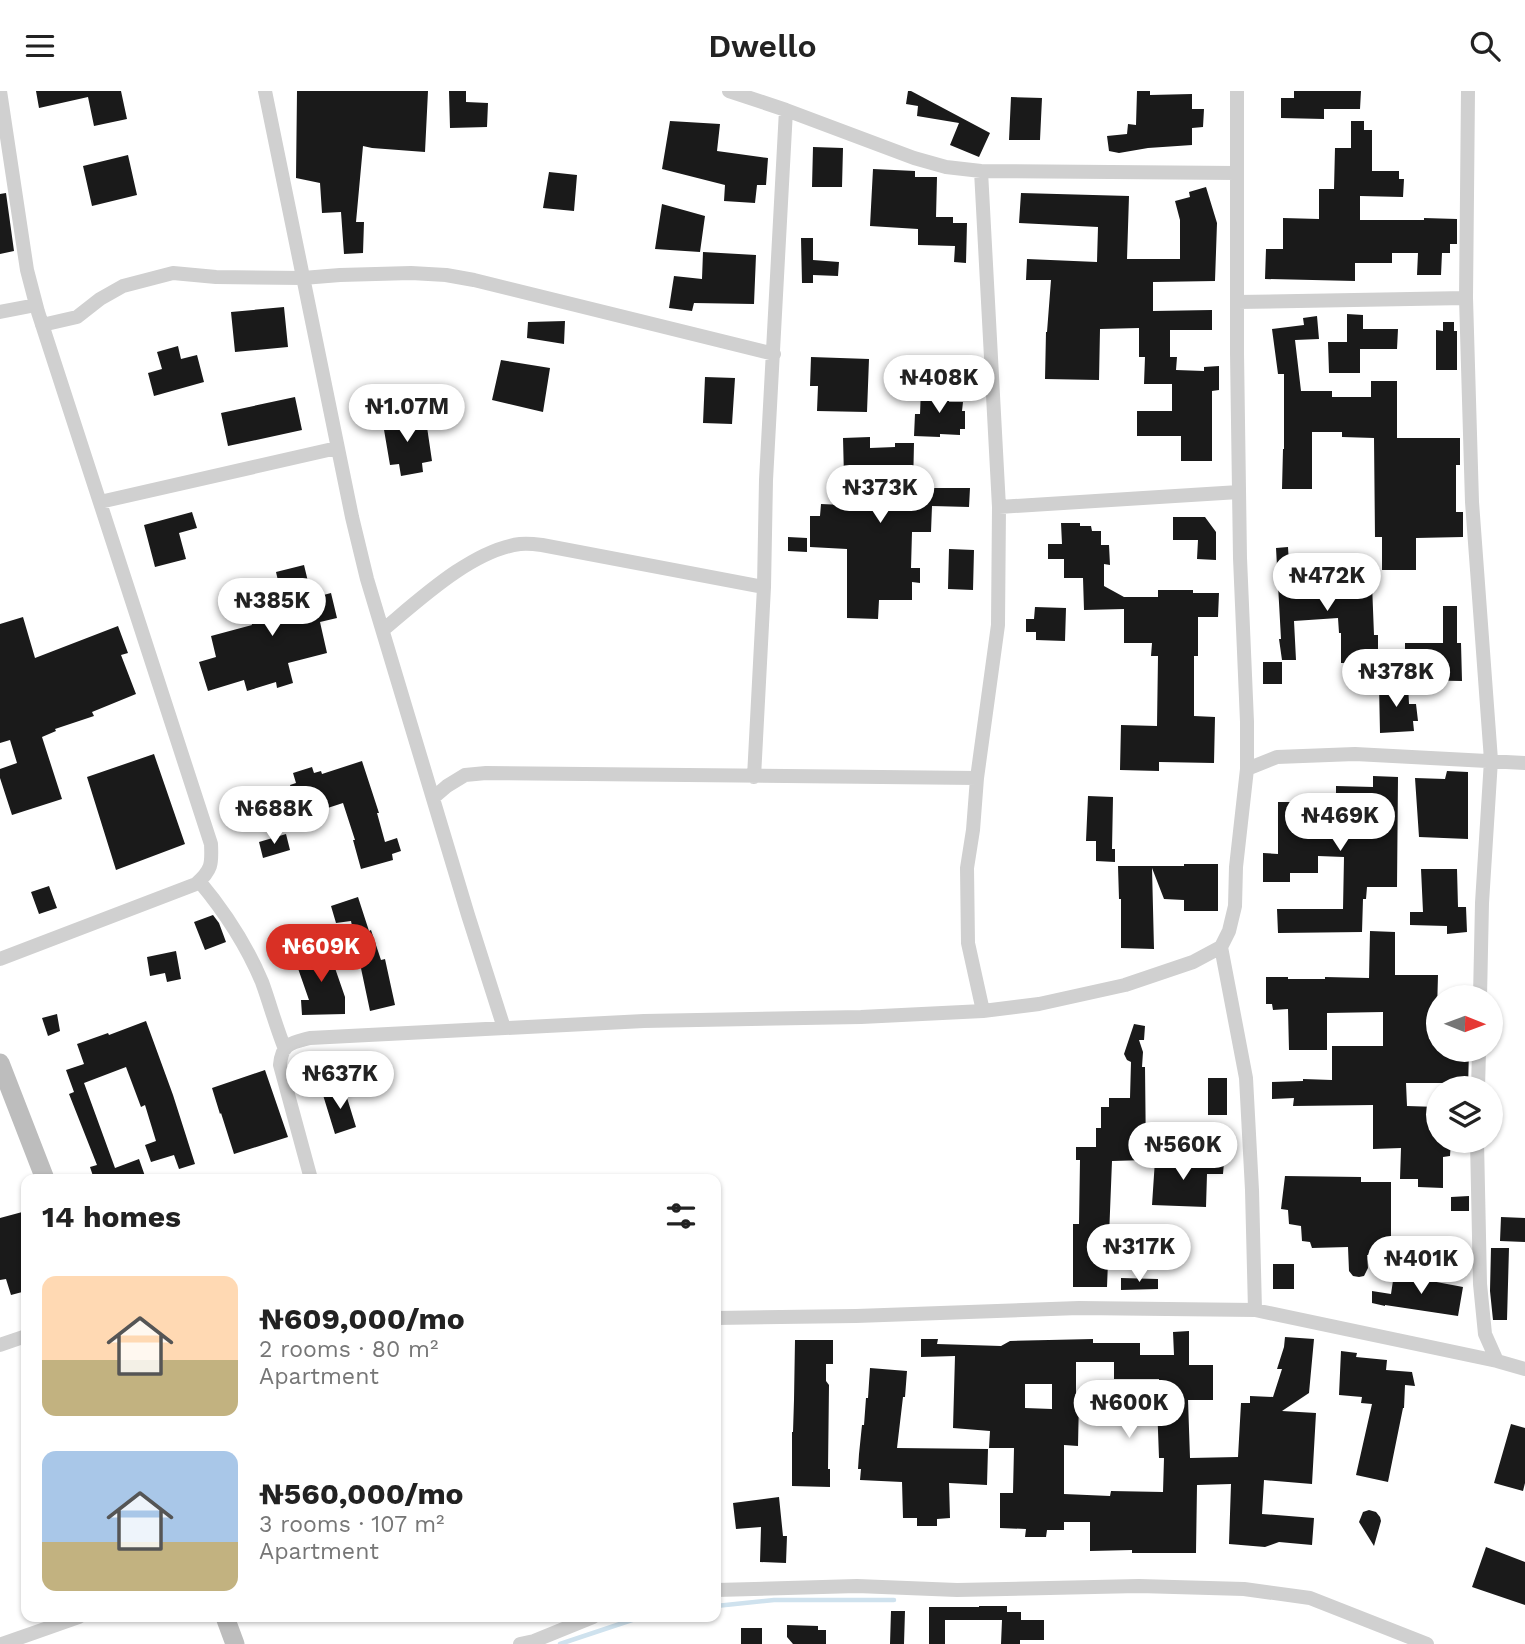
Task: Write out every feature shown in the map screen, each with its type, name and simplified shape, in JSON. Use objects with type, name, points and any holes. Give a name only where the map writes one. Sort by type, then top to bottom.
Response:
[{"type":"main road","points":[[0,1063],[43,1174]]},
{"type":"main road","points":[[227,1622],[235,1644]]},
{"type":"street","points":[[0,91],[27,270],[36,305],[211,844],[212,862],[207,874],[196,884],[0,959]]},
{"type":"street","points":[[265,91],[352,517],[383,630],[504,1028]]},
{"type":"street","points":[[729,91],[946,167],[981,171],[1237,173]]},
{"type":"street","points":[[310,1174],[280,1065],[281,1053],[289,1044],[310,1038],[644,1021],[862,1017],[983,1011],[1039,1004],[1125,985],[1193,962],[1221,947],[1229,931],[1235,906],[1236,867],[1247,769],[1239,492],[1237,91]]},
{"type":"street","points":[[1468,91],[1466,298],[1472,502],[1491,760],[1482,903],[1480,985]]},
{"type":"street","points":[[754,777],[764,587],[766,480],[786,110]]},
{"type":"street","points":[[981,171],[999,507],[998,625],[967,868],[968,943],[983,1011]]},
{"type":"street","points":[[42,325],[78,317],[100,299],[123,286],[173,273],[216,277],[303,278],[411,273],[474,280],[774,353]]},
{"type":"street","points":[[1237,302],[1466,298]]},
{"type":"street","points":[[0,312],[36,305]]},
{"type":"street","points":[[100,502],[337,448]]},
{"type":"street","points":[[999,507],[1239,492]]},
{"type":"street","points":[[383,630],[450,576],[486,553],[521,543],[764,587]]},
{"type":"street","points":[[1247,769],[1277,757],[1354,754],[1525,763]]},
{"type":"street","points":[[433,798],[465,775],[977,779]]},
{"type":"street","points":[[199,881],[221,907],[242,940],[262,983],[285,1049]]},
{"type":"street","points":[[1221,947],[1246,1078],[1255,1310]]},
{"type":"street","points":[[1477,1153],[1480,1284],[1485,1334],[1497,1361]]},
{"type":"street","points":[[721,1318],[1079,1308],[1255,1310],[1525,1369]]},
{"type":"street","points":[[0,1345],[21,1338]]},
{"type":"street","points":[[721,1590],[857,1586],[957,1590],[1139,1586],[1244,1589],[1310,1598],[1427,1644]]},
{"type":"street","points":[[2,1644],[65,1622]]},
{"type":"street","points":[[520,1644],[581,1622]]},
{"type":"building","points":[[36,91],[121,91],[127,119],[94,126],[88,97],[39,108]]},
{"type":"building","points":[[297,91],[428,91],[425,152],[363,146],[356,222],[364,222],[363,253],[344,254],[341,212],[322,213],[320,183],[296,178]]},
{"type":"building","points":[[449,91],[466,91],[466,102],[488,103],[487,127],[450,128]]},
{"type":"building","points":[[908,91],[990,133],[979,157],[950,145],[959,123],[917,116],[918,106],[906,104]]},
{"type":"building","points":[[1137,91],[1150,91],[1150,95],[1192,94],[1192,109],[1204,109],[1203,127],[1192,128],[1192,145],[1119,153],[1109,151],[1107,136],[1127,134],[1128,124],[1136,125]]},
{"type":"building","points":[[1294,91],[1361,91],[1360,109],[1324,109],[1324,119],[1281,118],[1281,98],[1294,98]]},
{"type":"building","points":[[1011,97],[1042,98],[1040,140],[1009,140]]},
{"type":"building","points":[[670,121],[720,124],[717,151],[768,158],[766,185],[757,185],[755,203],[724,201],[725,185],[662,169]]},
{"type":"building","points":[[1351,121],[1364,121],[1364,130],[1372,130],[1372,171],[1399,171],[1399,179],[1404,179],[1403,197],[1360,196],[1360,220],[1457,219],[1457,244],[1450,244],[1450,253],[1442,253],[1441,275],[1417,275],[1418,253],[1392,253],[1392,263],[1355,263],[1355,281],[1265,279],[1266,249],[1283,249],[1283,218],[1319,219],[1319,189],[1334,189],[1335,148],[1351,148]]},
{"type":"building","points":[[813,147],[843,148],[842,187],[812,187]]},
{"type":"building","points":[[128,155],[137,195],[92,206],[83,166]]},
{"type":"building","points":[[873,169],[915,171],[915,177],[937,177],[936,217],[953,217],[953,223],[967,223],[966,263],[954,262],[955,246],[918,245],[918,229],[870,226]]},
{"type":"building","points":[[549,172],[577,175],[574,211],[543,208]]},
{"type":"building","points":[[1206,187],[1217,223],[1215,281],[1153,282],[1153,311],[1212,310],[1212,330],[1170,330],[1170,357],[1177,357],[1176,370],[1204,371],[1204,367],[1219,366],[1219,390],[1212,391],[1212,461],[1181,461],[1181,436],[1137,436],[1137,411],[1172,411],[1172,384],[1144,384],[1145,357],[1139,357],[1139,328],[1100,329],[1099,380],[1045,379],[1051,280],[1026,280],[1027,259],[1097,262],[1098,227],[1019,223],[1021,193],[1129,196],[1127,259],[1180,259],[1180,220],[1175,201],[1190,197],[1189,192]]},
{"type":"building","points":[[6,193],[14,251],[0,254],[0,194]]},
{"type":"building","points":[[662,204],[705,216],[700,252],[655,249]]},
{"type":"building","points":[[801,238],[813,238],[813,260],[839,262],[838,276],[813,275],[813,283],[802,283]]},
{"type":"building","points":[[703,252],[756,255],[754,304],[694,303],[692,311],[669,308],[674,276],[702,279]]},
{"type":"building","points":[[284,307],[288,347],[235,352],[231,312]]},
{"type":"building","points":[[1347,314],[1363,315],[1363,329],[1398,329],[1397,349],[1360,349],[1360,373],[1329,373],[1328,342],[1347,342]]},
{"type":"building","points":[[1317,316],[1319,339],[1295,340],[1301,391],[1332,391],[1332,397],[1371,397],[1371,381],[1397,381],[1397,438],[1460,438],[1460,465],[1456,465],[1456,512],[1463,512],[1463,537],[1416,538],[1416,570],[1382,570],[1382,537],[1375,537],[1374,438],[1342,437],[1342,432],[1312,432],[1312,489],[1282,489],[1284,374],[1278,374],[1272,329],[1304,325],[1303,318]]},
{"type":"building","points":[[565,321],[564,344],[527,338],[528,322]]},
{"type":"building","points":[[1443,322],[1454,322],[1454,331],[1457,331],[1457,370],[1436,370],[1436,330],[1443,331]]},
{"type":"building","points":[[178,346],[181,359],[197,355],[204,382],[154,396],[148,373],[162,369],[157,352]]},
{"type":"building","points":[[811,357],[869,359],[867,412],[817,411],[818,386],[810,386]]},
{"type":"building","points":[[501,360],[550,368],[543,412],[492,400]]},
{"type":"building","points":[[705,377],[735,378],[732,424],[703,423]]},
{"type":"building","points":[[921,389],[950,390],[949,402],[963,402],[965,429],[960,429],[960,435],[914,436],[915,414],[920,414]]},
{"type":"building","points":[[295,397],[302,430],[228,446],[221,413]]},
{"type":"building","points":[[414,413],[417,429],[427,427],[432,461],[422,463],[423,472],[401,476],[399,464],[390,465],[382,418]]},
{"type":"building","points":[[870,437],[870,448],[895,447],[895,443],[914,443],[913,488],[970,488],[969,507],[932,506],[931,532],[912,532],[911,568],[920,568],[920,583],[912,582],[912,600],[879,600],[878,619],[847,618],[847,549],[810,547],[810,516],[820,516],[821,504],[866,506],[867,477],[844,477],[843,438]]},
{"type":"building","points":[[192,512],[197,528],[179,533],[186,559],[155,567],[144,525]]},
{"type":"building","points":[[1173,517],[1205,517],[1216,532],[1216,560],[1197,559],[1198,540],[1173,540]]},
{"type":"building","points":[[1061,523],[1080,523],[1080,526],[1091,526],[1092,531],[1101,531],[1101,545],[1109,545],[1110,565],[1104,564],[1104,586],[1124,597],[1158,597],[1158,590],[1219,593],[1218,617],[1198,617],[1198,656],[1194,656],[1194,716],[1215,717],[1214,763],[1159,762],[1159,771],[1120,770],[1121,725],[1157,726],[1158,656],[1151,656],[1152,643],[1124,643],[1124,609],[1084,610],[1083,578],[1064,578],[1064,559],[1048,559],[1048,544],[1062,544]]},
{"type":"building","points":[[788,537],[807,538],[807,552],[788,551]]},
{"type":"building","points":[[1288,547],[1290,581],[1325,579],[1326,586],[1372,584],[1374,635],[1378,635],[1378,664],[1341,663],[1338,618],[1294,621],[1296,660],[1282,660],[1276,548]]},
{"type":"building","points":[[949,549],[974,550],[973,590],[948,589]]},
{"type":"building","points":[[304,565],[312,598],[331,593],[337,618],[320,622],[327,653],[288,663],[293,683],[277,688],[276,682],[247,691],[244,680],[208,691],[199,662],[216,657],[211,636],[252,625],[248,611],[283,602],[276,572]]},
{"type":"building","points":[[1443,606],[1457,606],[1457,643],[1461,643],[1462,681],[1405,680],[1405,643],[1443,643]]},
{"type":"building","points":[[1035,607],[1066,608],[1065,641],[1036,640],[1036,632],[1026,632],[1026,619],[1034,619]]},
{"type":"building","points":[[23,617],[35,658],[118,626],[128,653],[121,655],[136,694],[92,712],[94,716],[55,729],[56,731],[42,737],[62,799],[12,815],[0,778],[0,769],[17,763],[10,740],[0,743],[0,624]]},
{"type":"building","points":[[1263,662],[1282,662],[1282,684],[1263,684]]},
{"type":"building","points":[[1408,684],[1409,704],[1416,704],[1418,721],[1413,721],[1414,731],[1380,733],[1379,685]]},
{"type":"building","points":[[154,754],[185,844],[116,870],[87,777]]},
{"type":"building","points":[[362,761],[379,813],[385,842],[397,838],[401,851],[392,854],[393,860],[361,869],[343,803],[300,817],[290,785],[296,783],[293,773],[312,767],[314,773],[321,771],[322,774]]},
{"type":"building","points":[[1447,771],[1468,772],[1468,839],[1419,837],[1415,778],[1445,779]]},
{"type":"building","points":[[1373,776],[1398,777],[1397,887],[1367,887],[1366,899],[1363,899],[1362,932],[1278,933],[1277,909],[1343,909],[1344,857],[1318,856],[1318,873],[1290,873],[1290,882],[1263,882],[1263,853],[1278,854],[1278,802],[1295,802],[1294,824],[1327,824],[1328,800],[1336,800],[1336,786],[1373,787]]},
{"type":"building","points":[[1088,796],[1113,797],[1112,849],[1115,849],[1115,862],[1096,861],[1096,841],[1086,841]]},
{"type":"building","points":[[286,834],[290,850],[263,858],[259,842]]},
{"type":"building","points":[[1218,864],[1218,911],[1184,911],[1184,900],[1164,899],[1152,868],[1154,949],[1121,948],[1118,866]]},
{"type":"building","points":[[1421,869],[1457,869],[1458,907],[1466,907],[1467,932],[1447,934],[1447,926],[1410,925],[1410,912],[1423,912]]},
{"type":"building","points":[[49,886],[57,908],[39,914],[31,892]]},
{"type":"building","points":[[358,897],[381,960],[385,959],[395,1005],[370,1011],[351,921],[336,923],[331,906]]},
{"type":"building","points":[[213,915],[226,942],[205,950],[194,922]]},
{"type":"building","points":[[1370,931],[1395,932],[1395,975],[1438,975],[1438,985],[1426,985],[1426,1062],[1469,1062],[1468,1076],[1426,1076],[1426,1083],[1406,1083],[1407,1106],[1426,1107],[1426,1153],[1450,1153],[1450,1156],[1443,1157],[1443,1188],[1418,1187],[1418,1179],[1400,1179],[1401,1148],[1373,1149],[1373,1105],[1293,1106],[1294,1098],[1272,1099],[1272,1082],[1332,1080],[1332,1046],[1383,1046],[1383,1012],[1327,1013],[1327,1050],[1289,1050],[1288,1009],[1273,1010],[1272,1004],[1266,1004],[1266,977],[1369,978]]},
{"type":"building","points":[[327,945],[345,997],[345,1014],[302,1015],[301,1000],[309,1000],[294,957]]},
{"type":"building","points":[[176,951],[181,979],[167,982],[165,973],[150,976],[147,957]]},
{"type":"building","points":[[57,1014],[60,1031],[48,1036],[42,1018]]},
{"type":"building","points":[[146,1021],[195,1164],[179,1169],[174,1155],[151,1162],[145,1145],[156,1141],[145,1105],[141,1107],[126,1067],[84,1083],[115,1168],[139,1159],[144,1174],[92,1174],[90,1167],[97,1165],[69,1094],[74,1092],[66,1070],[84,1064],[77,1044],[108,1033],[109,1035]]},
{"type":"building","points":[[1134,1024],[1145,1026],[1144,1040],[1139,1040],[1143,1052],[1142,1067],[1145,1067],[1146,1160],[1112,1161],[1107,1287],[1073,1287],[1073,1224],[1079,1224],[1080,1160],[1076,1160],[1076,1147],[1096,1147],[1096,1128],[1101,1128],[1101,1107],[1109,1107],[1109,1098],[1130,1098],[1131,1062],[1124,1054]]},
{"type":"building","points":[[265,1070],[288,1137],[234,1154],[212,1088]]},
{"type":"building","points":[[1208,1078],[1227,1078],[1227,1115],[1208,1115]]},
{"type":"building","points":[[344,1088],[356,1127],[335,1134],[323,1095]]},
{"type":"building","points":[[1155,1160],[1224,1162],[1223,1174],[1207,1174],[1206,1207],[1152,1205]]},
{"type":"building","points":[[1285,1176],[1361,1177],[1361,1182],[1391,1182],[1391,1237],[1398,1242],[1398,1251],[1394,1256],[1367,1255],[1368,1268],[1364,1276],[1353,1276],[1349,1271],[1348,1247],[1312,1248],[1310,1242],[1302,1241],[1301,1226],[1289,1224],[1288,1210],[1281,1209]]},
{"type":"building","points":[[1469,1196],[1469,1211],[1451,1211],[1451,1197]]},
{"type":"building","points":[[21,1212],[21,1292],[11,1295],[6,1279],[0,1280],[0,1218]]},
{"type":"building","points":[[1501,1217],[1525,1218],[1525,1242],[1500,1241]]},
{"type":"building","points":[[1491,1248],[1509,1248],[1507,1320],[1493,1320],[1490,1291]]},
{"type":"building","points":[[1273,1264],[1294,1264],[1294,1289],[1273,1289]]},
{"type":"building","points":[[1394,1274],[1463,1287],[1458,1316],[1372,1303],[1372,1291],[1391,1294]]},
{"type":"building","points":[[1121,1278],[1158,1279],[1158,1289],[1121,1290]]},
{"type":"building","points":[[1189,1331],[1189,1365],[1213,1365],[1213,1400],[1188,1400],[1190,1458],[1238,1457],[1241,1403],[1250,1403],[1250,1396],[1273,1397],[1282,1369],[1277,1369],[1285,1337],[1314,1339],[1309,1393],[1282,1411],[1316,1413],[1312,1484],[1264,1480],[1262,1514],[1314,1518],[1312,1545],[1279,1542],[1265,1547],[1229,1544],[1231,1484],[1197,1485],[1196,1553],[1090,1551],[1090,1522],[1064,1522],[1064,1530],[1047,1530],[1046,1537],[1025,1537],[1026,1529],[1000,1528],[1000,1493],[1013,1493],[1014,1448],[989,1448],[990,1431],[953,1428],[955,1356],[921,1357],[921,1339],[938,1339],[937,1344],[1001,1346],[1010,1341],[1093,1339],[1093,1343],[1140,1343],[1140,1355],[1174,1355],[1173,1332]],"holes":[[[1076,1362],[1114,1362],[1114,1379],[1159,1379],[1157,1403],[1159,1458],[1164,1458],[1163,1492],[1111,1491],[1110,1496],[1064,1494],[1064,1445],[1078,1446],[1079,1399],[1076,1399]],[[1025,1384],[1052,1384],[1052,1409],[1025,1408]]]},
{"type":"building","points":[[795,1340],[833,1340],[833,1364],[826,1364],[826,1381],[829,1385],[830,1487],[792,1486]]},
{"type":"building","points":[[1341,1351],[1357,1353],[1356,1357],[1387,1360],[1386,1370],[1412,1372],[1415,1386],[1405,1385],[1404,1408],[1388,1482],[1356,1475],[1372,1404],[1361,1403],[1362,1397],[1339,1395]]},
{"type":"building","points":[[870,1368],[907,1371],[897,1448],[988,1449],[987,1485],[949,1483],[950,1518],[937,1519],[937,1526],[917,1526],[917,1518],[903,1518],[902,1482],[860,1480],[859,1454]]},
{"type":"building","points":[[1511,1424],[1525,1428],[1523,1491],[1494,1483]]},
{"type":"building","points":[[779,1497],[783,1536],[787,1536],[786,1563],[760,1562],[761,1527],[736,1529],[733,1503]]},
{"type":"building","points":[[1363,1512],[1376,1512],[1381,1521],[1374,1546],[1359,1522]]},
{"type":"building","points":[[1486,1547],[1525,1562],[1525,1605],[1472,1587]]},
{"type":"building","points":[[1007,1606],[1007,1612],[1021,1612],[1021,1620],[1044,1620],[1044,1640],[1020,1640],[1020,1644],[1001,1644],[1002,1620],[945,1620],[945,1644],[929,1644],[929,1607]]},
{"type":"building","points":[[891,1611],[905,1611],[904,1644],[890,1644]]},
{"type":"building","points":[[787,1625],[818,1626],[818,1630],[826,1630],[826,1644],[793,1644],[787,1637]]},
{"type":"building","points":[[741,1628],[762,1628],[762,1644],[741,1644]]},
{"type":"waterway","points":[[721,1605],[774,1600],[894,1600]]},
{"type":"waterway","points":[[560,1644],[626,1622]]}]
